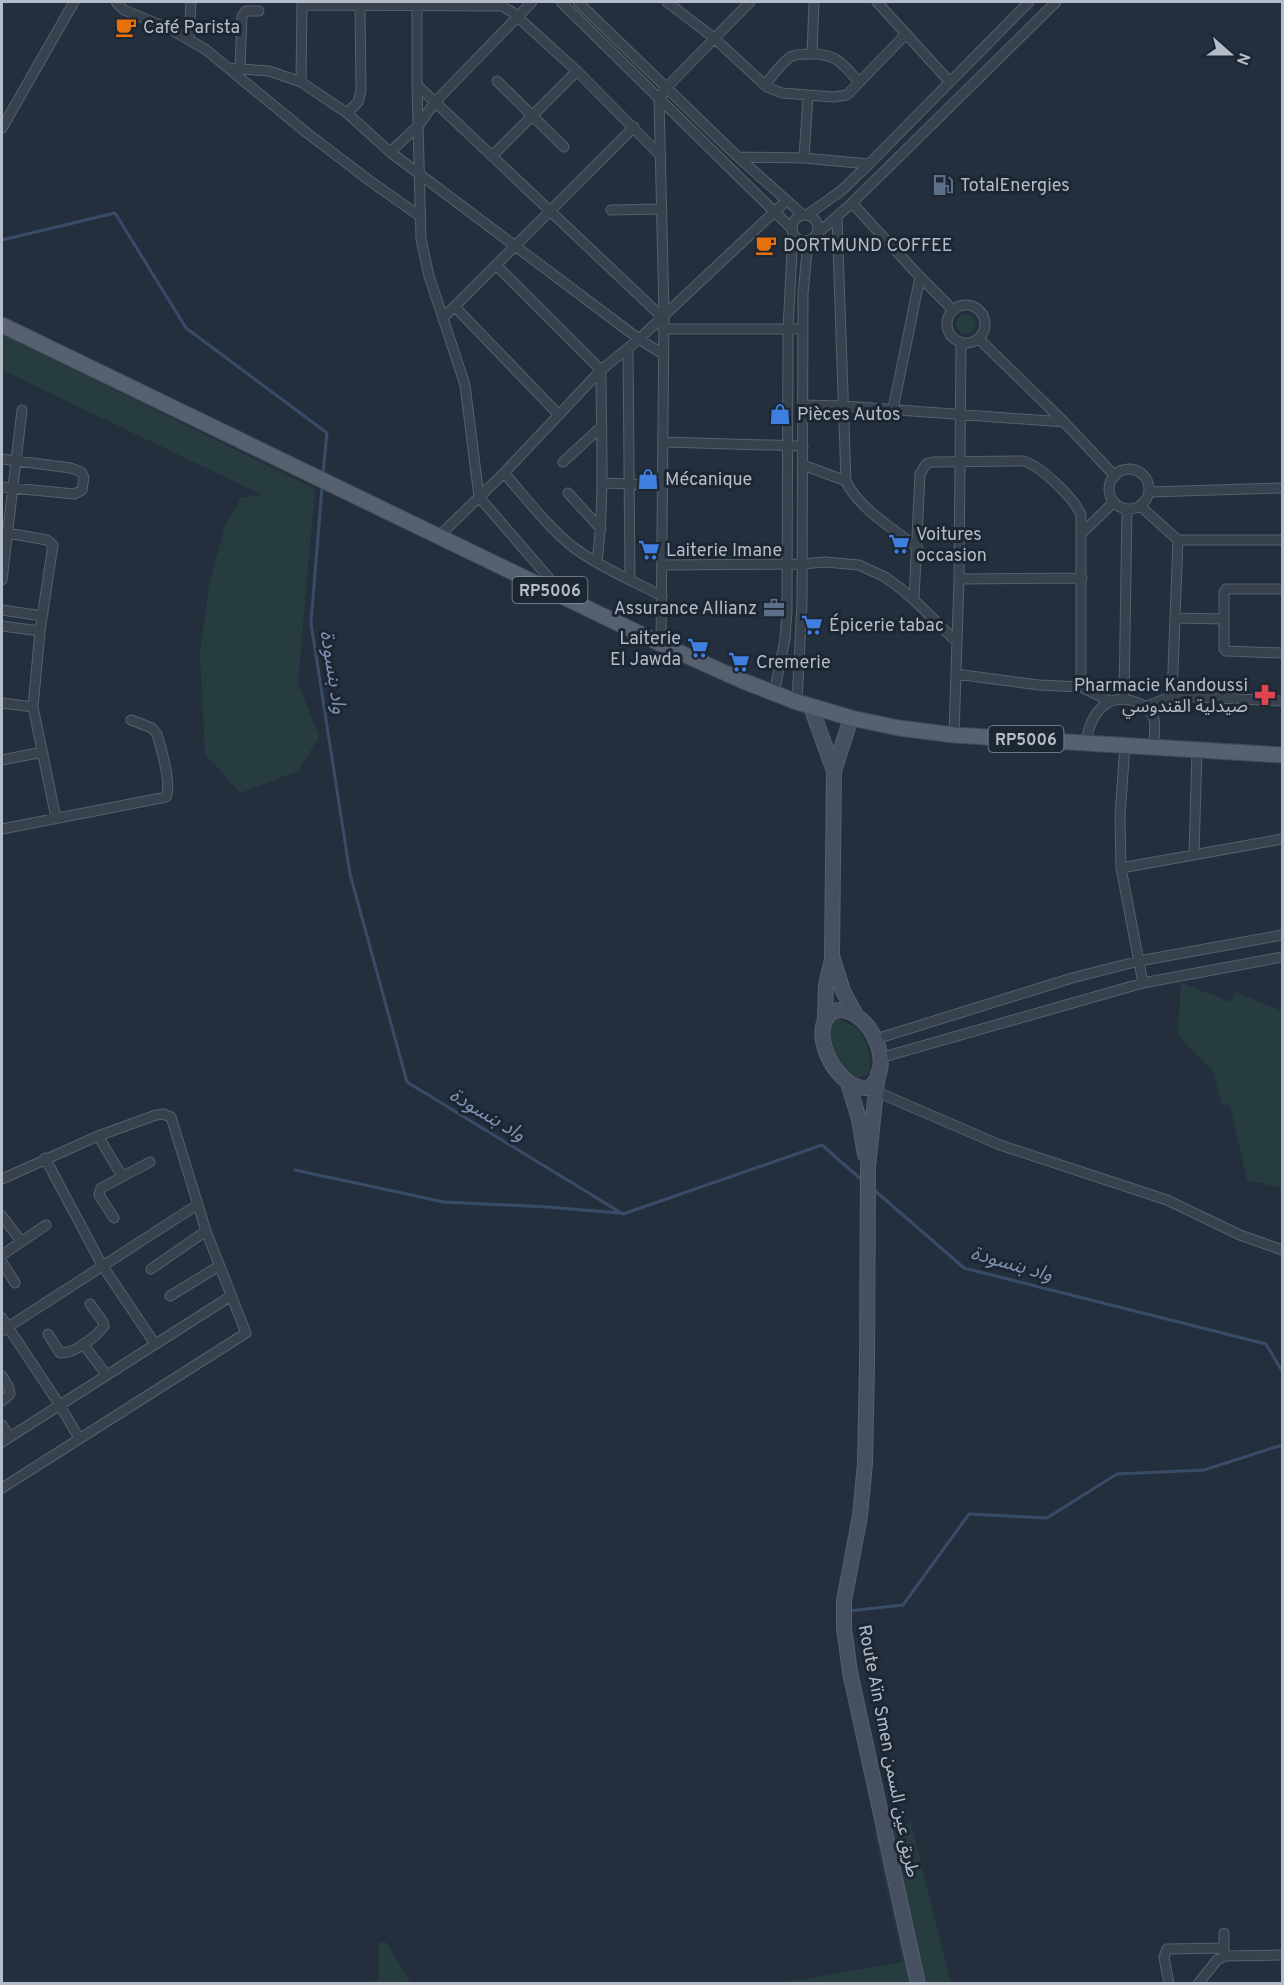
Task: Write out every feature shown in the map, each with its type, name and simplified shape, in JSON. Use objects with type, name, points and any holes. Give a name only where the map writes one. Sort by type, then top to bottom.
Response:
[{"type":"main road","name":"RP5006","points":[[2,325],[661,644],[804,705],[850,718],[899,728],[954,735],[1282,755]]},
{"type":"street","points":[[2,128],[74,2]]},
{"type":"street","points":[[116,2],[124,10],[205,49],[361,174],[421,217]]},
{"type":"street","points":[[189,40],[191,2]]},
{"type":"street","points":[[390,152],[532,2]]},
{"type":"street","points":[[561,2],[774,211],[799,240],[808,241],[837,218],[1056,2]]},
{"type":"street","points":[[578,2],[738,157],[786,201],[815,220],[818,224],[818,233]]},
{"type":"street","points":[[667,2],[714,38],[765,85],[778,93],[844,96],[850,93],[906,34]]},
{"type":"street","points":[[676,9],[683,2]]},
{"type":"street","points":[[661,644],[664,442],[659,99],[666,88],[750,2]]},
{"type":"street","points":[[812,54],[814,2]]},
{"type":"street","points":[[877,2],[949,81]]},
{"type":"street","points":[[774,694],[785,639],[788,329],[792,231],[795,220],[840,191],[869,164],[1029,2]]},
{"type":"street","points":[[301,82],[302,3],[499,5],[508,9],[577,71],[661,156]]},
{"type":"street","points":[[418,3],[417,85],[421,239],[424,260],[465,386],[478,497],[565,597]]},
{"type":"street","points":[[347,113],[357,105],[361,92],[360,4]]},
{"type":"street","points":[[240,68],[242,16],[246,11],[259,11]]},
{"type":"street","points":[[765,85],[790,57],[812,54],[825,54],[835,58],[859,81]]},
{"type":"street","points":[[228,68],[274,72],[301,82],[347,113],[390,152],[420,175],[639,339],[663,354]]},
{"type":"street","points":[[492,156],[577,71]]},
{"type":"street","points":[[497,81],[564,147]]},
{"type":"street","points":[[417,85],[662,315]]},
{"type":"street","points":[[804,158],[808,96]]},
{"type":"street","points":[[443,318],[634,127]]},
{"type":"street","points":[[738,157],[804,158],[869,164]]},
{"type":"street","points":[[438,537],[504,473],[601,370],[639,339],[786,201]]},
{"type":"street","points":[[852,203],[953,310]]},
{"type":"street","points":[[611,210],[662,209]]},
{"type":"street","points":[[837,218],[846,481],[863,503],[918,548]]},
{"type":"street","points":[[808,241],[804,271],[803,329],[802,637],[804,705],[834,771]]},
{"type":"street","points":[[496,265],[601,370],[602,483],[601,529],[597,562]]},
{"type":"street","points":[[893,409],[920,277]]},
{"type":"street","points":[[968,305],[981,311],[985,318],[985,327],[979,339],[969,343],[961,342],[951,336],[948,317],[953,310],[968,305]]},
{"type":"street","points":[[455,307],[559,415]]},
{"type":"street","points":[[663,329],[803,329]]},
{"type":"street","points":[[979,339],[1064,422],[1115,476]]},
{"type":"street","points":[[954,735],[959,579],[961,342]]},
{"type":"street","points":[[628,349],[630,579]]},
{"type":"street","points":[[804,405],[960,413],[1064,422]]},
{"type":"street","points":[[2,580],[4,532],[22,410]]},
{"type":"street","points":[[563,462],[601,427]]},
{"type":"street","points":[[664,442],[803,446]]},
{"type":"street","points":[[2,459],[77,470],[83,473],[84,482],[82,490],[71,495],[2,487]]},
{"type":"street","points":[[914,600],[922,470],[929,463],[1023,461],[1034,465],[1077,506],[1082,520],[1081,687]]},
{"type":"street","points":[[803,465],[846,481]]},
{"type":"street","points":[[1124,470],[1137,471],[1146,479],[1149,492],[1146,500],[1140,506],[1126,509],[1114,502],[1110,487],[1115,476],[1124,470]]},
{"type":"street","points":[[504,473],[558,534],[582,554],[662,596]]},
{"type":"street","points":[[602,483],[662,485]]},
{"type":"street","points":[[1149,492],[1282,488]]},
{"type":"street","points":[[568,493],[601,529]]},
{"type":"street","points":[[1082,533],[1114,502]]},
{"type":"street","points":[[1140,506],[1178,540],[1282,540]]},
{"type":"street","points":[[1124,699],[1126,509]]},
{"type":"street","points":[[4,532],[47,540],[53,544],[40,631],[33,707],[56,818]]},
{"type":"street","points":[[1172,696],[1178,540]]},
{"type":"street","points":[[662,565],[825,562],[859,566],[885,578],[914,600],[957,642]]},
{"type":"street","points":[[959,579],[1082,578]]},
{"type":"street","points":[[1282,589],[1226,589],[1223,619],[1224,649],[1226,651],[1282,653]]},
{"type":"street","points":[[2,610],[43,616]]},
{"type":"street","points":[[1175,618],[1223,619]]},
{"type":"street","points":[[2,626],[40,631]]},
{"type":"street","points":[[956,675],[1039,685],[1081,687],[1110,701]]},
{"type":"street","points":[[1145,707],[1172,696],[1282,702]]},
{"type":"street","points":[[1086,743],[1089,729],[1101,708],[1110,701],[1124,699],[1145,707],[1151,714],[1154,723],[1153,747]]},
{"type":"street","points":[[2,703],[33,707]]},
{"type":"street","points":[[825,1018],[830,1013],[846,1010],[856,1015],[868,1026],[876,1039],[880,1058],[879,1073],[873,1085],[868,1088],[858,1088],[848,1083],[835,1070],[826,1053],[823,1036],[826,985],[832,956],[834,771],[850,718]]},
{"type":"street","points":[[2,830],[166,796],[169,791],[168,782],[157,734],[149,726],[131,720]]},
{"type":"street","points":[[1125,745],[1120,816],[1121,868],[1143,983]]},
{"type":"street","points":[[1194,855],[1197,750]]},
{"type":"street","points":[[2,760],[43,752]]},
{"type":"street","points":[[1121,868],[1282,839]]},
{"type":"street","points":[[876,1039],[1072,978],[1139,961],[1282,935]]},
{"type":"street","points":[[832,956],[839,980],[856,1015]]},
{"type":"street","points":[[880,1058],[1143,983],[1282,957]]},
{"type":"street","name":"Route Aïn Smen طريق عين السمن","points":[[879,1073],[867,1181],[865,1463],[860,1516],[844,1601],[844,1628],[850,1672],[918,1983]]},
{"type":"street","name":"Route Aïn Smen طريق عين السمن","points":[[848,1083],[859,1119],[868,1166]]},
{"type":"street","points":[[877,1092],[1000,1145],[1167,1200],[1240,1235],[1282,1250]]},
{"type":"street","points":[[2,1179],[98,1136],[156,1115],[163,1114],[171,1117],[206,1231],[246,1333],[2,1488]]},
{"type":"street","points":[[98,1136],[122,1176]]},
{"type":"street","points":[[45,1158],[102,1265],[154,1344]]},
{"type":"street","points":[[114,1218],[99,1195],[99,1191],[150,1162]]},
{"type":"street","points":[[4,1329],[197,1205]]},
{"type":"street","points":[[2,1216],[21,1242]]},
{"type":"street","points":[[2,1255],[46,1225]]},
{"type":"street","points":[[151,1269],[206,1231]]},
{"type":"street","points":[[2,1262],[15,1283]]},
{"type":"street","points":[[170,1296],[219,1266]]},
{"type":"street","points":[[2,1425],[6,1439],[231,1296]]},
{"type":"street","points":[[48,1334],[60,1353],[64,1354],[83,1344],[104,1326],[90,1304]]},
{"type":"street","points":[[2,1318],[4,1329],[59,1404],[79,1438]]},
{"type":"street","points":[[83,1344],[106,1374]]},
{"type":"street","points":[[2,1376],[10,1394],[2,1401]]},
{"type":"street","points":[[1198,1983],[1224,1952],[1224,1933]]},
{"type":"street","points":[[1169,1983],[1164,1958],[1167,1949],[1282,1955]]},
{"type":"green space","points":[[962,314],[970,314],[976,320],[976,328],[970,334],[962,334],[956,328],[956,320]]},
{"type":"green space","points":[[2,334],[315,489],[298,682],[319,737],[298,771],[240,793],[205,754],[200,654],[209,585],[226,523],[241,498],[262,495],[2,370]]},
{"type":"green space","points":[[1181,983],[1231,1002],[1235,992],[1282,1011],[1282,1188],[1247,1180],[1230,1105],[1222,1104],[1213,1071],[1178,1035]]},
{"type":"green space","points":[[836,1018],[856,1028],[865,1040],[870,1059],[866,1076],[854,1077],[842,1074],[826,1047],[826,1022]]},
{"type":"green space","points":[[911,1823],[951,1983],[763,1984],[903,1962],[874,1832]]},
{"type":"green space","points":[[386,1942],[411,1983],[367,1983],[379,1979],[379,1943]]},
{"type":"waterway","name":"واد بنسودة","points":[[2,240],[115,213],[186,328],[327,433],[323,474]]},
{"type":"waterway","name":"واد بنسودة","points":[[322,487],[311,623],[350,874],[407,1082],[623,1214],[822,1145],[863,1181]]},
{"type":"waterway","name":"واد بنسودة","points":[[295,1170],[444,1202],[620,1213]]},
{"type":"waterway","name":"واد بنسودة","points":[[873,1189],[964,1268],[1266,1344],[1282,1371]]},
{"type":"waterway","name":"واد بنسودة","points":[[848,1611],[903,1605],[969,1514],[1047,1518],[1117,1474],[1204,1470],[1282,1445]]},
{"type":"place","name":"Café Parista","points":[[126,27]]},
{"type":"place","name":"TotalEnergies","points":[[943,185]]},
{"type":"place","name":"DORTMUND COFFEE","points":[[766,245]]},
{"type":"place","name":"Pièces Autos","points":[[780,414]]},
{"type":"place","name":"Mécanique","points":[[648,479]]},
{"type":"place","name":"Voitures occasion","points":[[899,544]]},
{"type":"place","name":"Laiterie Imane","points":[[649,550]]},
{"type":"place","name":"Assurance Allianz","points":[[774,608]]},
{"type":"place","name":"Épicerie tabac","points":[[812,625]]},
{"type":"place","name":"Laiterie El Jawda","points":[[698,648]]},
{"type":"place","name":"Cremerie","points":[[739,662]]},
{"type":"place","name":"Pharmacie Kandoussi صيدلية القندوسي","points":[[1265,695]]}]
